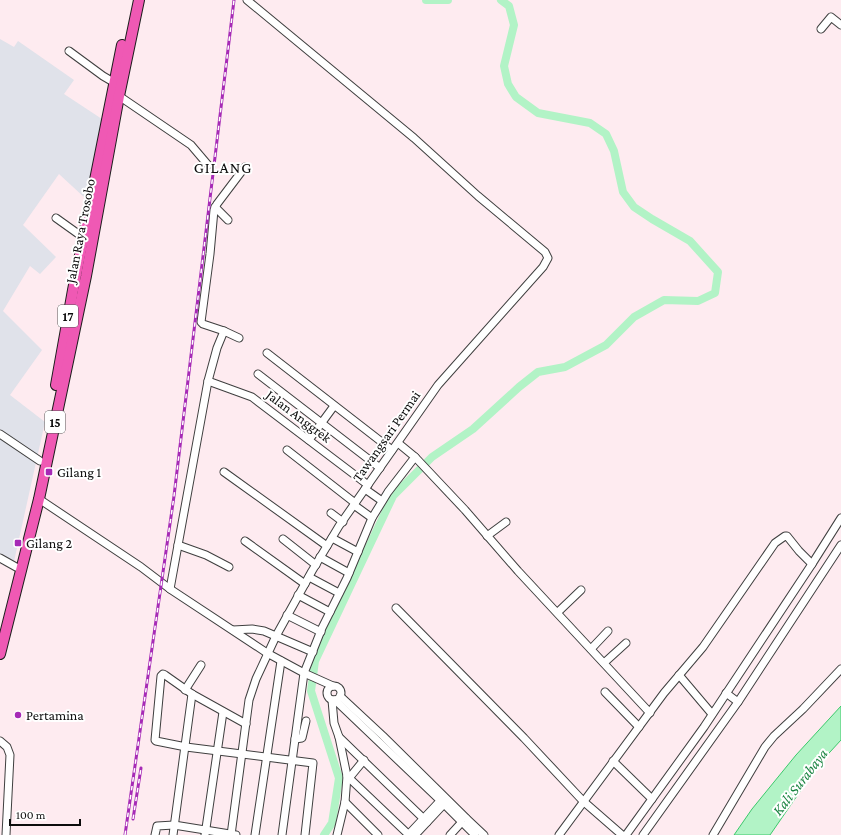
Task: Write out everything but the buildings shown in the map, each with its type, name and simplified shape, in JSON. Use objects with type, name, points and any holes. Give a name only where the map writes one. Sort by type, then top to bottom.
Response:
[{"type":"highway","name":"Jalan Raya Trosobo","points":[[85,256],[84,238],[114,82],[132,0]]},
{"type":"highway","name":"Jalan Raya Trosobo","points":[[0,654],[39,499],[72,346],[85,256],[139,0]]},
{"type":"highway","name":"Jalan Raya Trosobo","points":[[0,631],[16,567],[83,268]]},
{"type":"street","name":"Tawangsari Permai","points":[[247,0],[414,138],[478,196],[545,252],[548,258],[543,267],[438,385],[366,487],[320,557],[287,615],[267,653],[249,700]]},
{"type":"street","points":[[821,29],[831,17],[841,25]]},
{"type":"street","points":[[69,52],[102,76],[114,82]]},
{"type":"street","points":[[119,96],[191,145],[208,165]]},
{"type":"street","points":[[239,338],[201,322],[215,207],[245,167]]},
{"type":"street","points":[[215,207],[228,220]]},
{"type":"street","points":[[56,218],[84,238]]},
{"type":"street","points":[[170,589],[208,382],[217,348],[224,331]]},
{"type":"street","points":[[267,352],[392,450]]},
{"type":"street","points":[[258,374],[380,468]]},
{"type":"street","name":"Jalan Anggrek","points":[[208,382],[252,397],[309,440],[382,501]]},
{"type":"street","points":[[309,440],[334,406]]},
{"type":"street","points":[[0,434],[40,461]]},
{"type":"street","points":[[398,443],[416,458],[465,510],[487,536],[650,713]]},
{"type":"street","points":[[287,450],[372,518]]},
{"type":"street","points":[[282,835],[295,739],[306,674],[320,632],[349,573],[372,518],[397,479],[416,458]]},
{"type":"street","points":[[224,472],[327,546]]},
{"type":"street","points":[[39,499],[145,570],[170,589],[267,653],[306,674],[333,686],[337,686],[340,689],[341,692],[336,698],[334,723],[339,736],[348,776],[339,834]]},
{"type":"street","points":[[331,513],[343,522]]},
{"type":"street","points":[[626,835],[678,765],[727,694],[830,539],[841,518]]},
{"type":"street","points":[[487,536],[506,522]]},
{"type":"street","points":[[559,835],[664,693],[707,641],[775,543],[787,536],[812,564]]},
{"type":"street","points":[[332,538],[358,552]]},
{"type":"street","points":[[282,539],[316,565]]},
{"type":"street","points":[[643,835],[737,702],[840,545],[830,539]]},
{"type":"street","points":[[245,541],[305,584]]},
{"type":"street","points":[[178,545],[206,555],[229,567]]},
{"type":"street","points":[[320,557],[349,573]]},
{"type":"street","points":[[0,558],[16,567]]},
{"type":"street","points":[[309,577],[339,593]]},
{"type":"street","points":[[558,612],[581,590]]},
{"type":"street","points":[[298,595],[330,612]]},
{"type":"street","points":[[396,608],[524,738],[583,801],[622,835]]},
{"type":"street","points":[[287,615],[320,632]]},
{"type":"street","points":[[771,628],[781,635]]},
{"type":"street","points":[[233,630],[256,629],[313,652]]},
{"type":"street","points":[[591,649],[608,631]]},
{"type":"street","points":[[604,663],[626,643]]},
{"type":"street","points":[[256,835],[281,661]]},
{"type":"street","points":[[185,690],[201,665]]},
{"type":"street","points":[[713,835],[765,747],[774,736],[798,715],[841,669]]},
{"type":"street","points":[[246,724],[185,690],[163,674],[160,676],[154,740],[186,747],[292,760],[312,763],[314,765],[305,835]]},
{"type":"street","points":[[679,675],[712,714]]},
{"type":"street","points":[[321,681],[328,696],[336,698],[381,738],[464,821],[475,835]]},
{"type":"street","points":[[327,693],[333,686]]},
{"type":"street","points":[[606,692],[639,727]]},
{"type":"street","points":[[173,835],[192,694]]},
{"type":"street","points":[[727,694],[737,702]]},
{"type":"street","points":[[238,720],[249,700]]},
{"type":"street","points":[[156,835],[158,826],[174,825],[206,833],[233,835],[249,700]]},
{"type":"street","points":[[206,833],[223,712]]},
{"type":"street","points":[[295,739],[302,738],[306,721]]},
{"type":"street","points":[[704,727],[714,735]]},
{"type":"street","points":[[339,736],[426,820]]},
{"type":"street","points":[[0,741],[8,750],[10,759],[6,835]]},
{"type":"street","points":[[0,747],[8,750]]},
{"type":"street","points":[[348,776],[364,760]]},
{"type":"street","points":[[613,761],[652,799]]},
{"type":"street","points":[[678,765],[688,772]]},
{"type":"street","points":[[348,776],[409,835],[426,820]]},
{"type":"street","points":[[421,778],[442,802],[464,821],[484,835]]},
{"type":"street","points":[[345,802],[378,835]]},
{"type":"street","points":[[415,835],[442,802]]},
{"type":"street","points":[[450,835],[464,821]]},
{"type":"shaded area","points":[[0,39],[14,47],[18,41],[74,80],[64,94],[105,121],[85,198],[59,174],[23,225],[56,257],[40,274],[30,266],[3,311],[42,350],[10,395],[45,422],[13,566],[0,559]]},
{"type":"water","name":"Kali Surabaya","points":[[841,706],[841,740],[819,764],[770,835],[734,835],[752,809],[796,755]]},
{"type":"waterway","points":[[426,0],[448,0]]},
{"type":"waterway","points":[[324,835],[332,823],[339,778],[311,691],[315,661],[393,496],[432,457],[473,429],[519,387],[538,372],[565,367],[606,345],[634,317],[664,300],[698,301],[715,293],[718,272],[690,241],[634,207],[623,192],[614,151],[606,134],[590,123],[538,113],[516,97],[508,84],[504,66],[514,25],[509,6],[501,0]]},
{"type":"railway","points":[[125,835],[174,496],[234,0]]},
{"type":"railway","points":[[133,819],[141,768]]},
{"type":"place","name":"Gilang 1","points":[[49,472]]},
{"type":"place","name":"Gilang 2","points":[[18,543]]},
{"type":"place","name":"Pertamina","points":[[18,715]]},
{"type":"district","name":"GILANG","points":[[223,167]]}]
